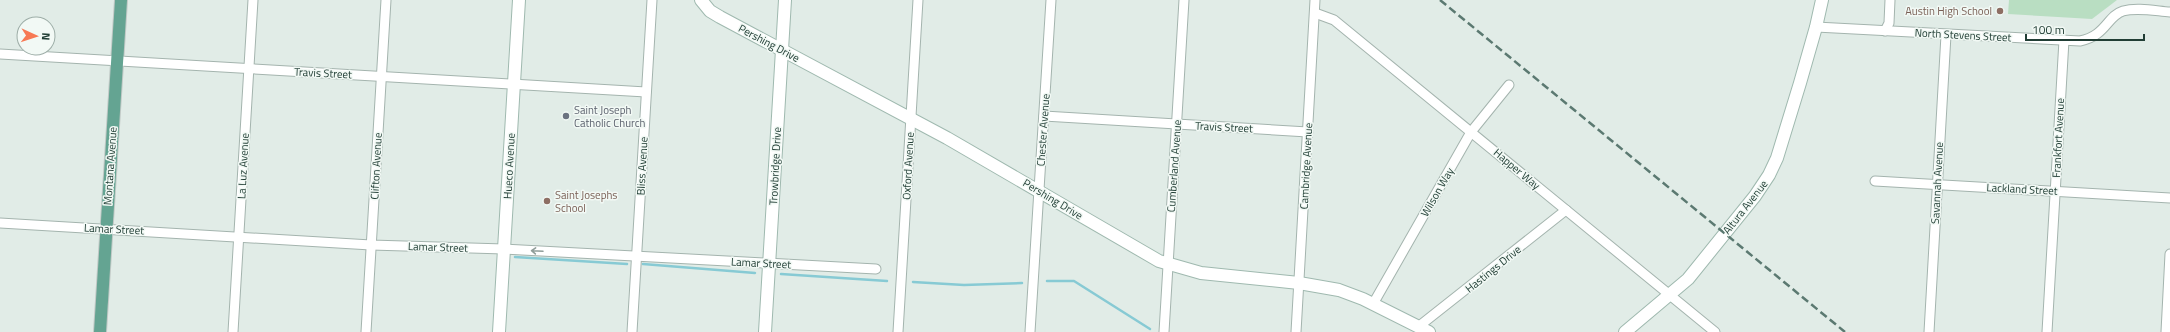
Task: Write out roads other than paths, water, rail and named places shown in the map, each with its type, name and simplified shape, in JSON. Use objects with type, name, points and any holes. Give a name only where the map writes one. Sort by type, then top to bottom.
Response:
[{"type":"main road","name":"Montana Avenue","points":[[100,332],[121,0]]},
{"type":"main road","name":"Hueco Avenue","points":[[499,332],[519,0]]},
{"type":"main road","name":"Pershing Drive","points":[[701,0],[710,11],[720,17],[911,118],[1039,190],[1141,252],[1168,264],[1201,273],[1300,283],[1338,290],[1373,304],[1424,329]]},
{"type":"main road","name":"Trowbridge Drive","points":[[765,332],[785,0]]},
{"type":"main road","name":"Altura Avenue","points":[[1625,332],[1688,279],[1755,196],[1770,175],[1777,158],[1816,27],[1822,0]]},
{"type":"street","name":"La Luz Avenue","points":[[233,332],[253,0]]},
{"type":"street","name":"Clifton Avenue","points":[[366,332],[386,0]]},
{"type":"street","name":"Bliss Avenue","points":[[632,332],[652,0]]},
{"type":"street","name":"Oxford Avenue","points":[[898,332],[918,0]]},
{"type":"street","name":"Chester Avenue","points":[[1030,332],[1051,0]]},
{"type":"street","name":"Cumberland Avenue","points":[[1164,332],[1184,0]]},
{"type":"street","name":"Cambridge Avenue","points":[[1296,332],[1315,0]]},
{"type":"street","points":[[1885,31],[1888,23],[1890,0]]},
{"type":"street","name":"North Stevens Street","points":[[1816,27],[2080,41],[2091,39],[2104,30],[2115,15],[2122,11],[2170,12]]},
{"type":"street","name":"Happer Way","points":[[1315,13],[1334,20],[1715,332]]},
{"type":"street","name":"Savannah Avenue","points":[[1929,332],[1946,34]]},
{"type":"street","name":"Frankfort Avenue","points":[[2047,332],[2064,40]]},
{"type":"street","name":"Travis Street","points":[[0,54],[646,92]]},
{"type":"street","name":"Wilson Way","points":[[1373,304],[1472,132],[1509,85]]},
{"type":"street","name":"Travis Street","points":[[1044,116],[1308,132]]},
{"type":"street","name":"Lackland Street","points":[[1874,181],[2170,198]]},
{"type":"street","name":"Hastings Drive","points":[[1424,329],[1566,210]]},
{"type":"street","name":"Lamar Street","points":[[0,223],[371,245],[570,252],[876,269]]},
{"type":"street","points":[[2166,332],[2170,254]]},
{"type":"waterway","points":[[515,257],[627,264]]},
{"type":"waterway","points":[[643,264],[755,273]]},
{"type":"waterway","points":[[781,274],[887,281]]},
{"type":"waterway","points":[[1047,281],[1074,281],[1150,329]]},
{"type":"waterway","points":[[913,282],[964,285],[1022,283]]},
{"type":"railway","points":[[1440,0],[1845,332]]},
{"type":"place","name":"Austin High School","points":[[2000,11]]},
{"type":"place","name":"Saint Joseph Catholic Church","points":[[566,116]]},
{"type":"place","name":"Saint Josephs School","points":[[547,201]]}]
